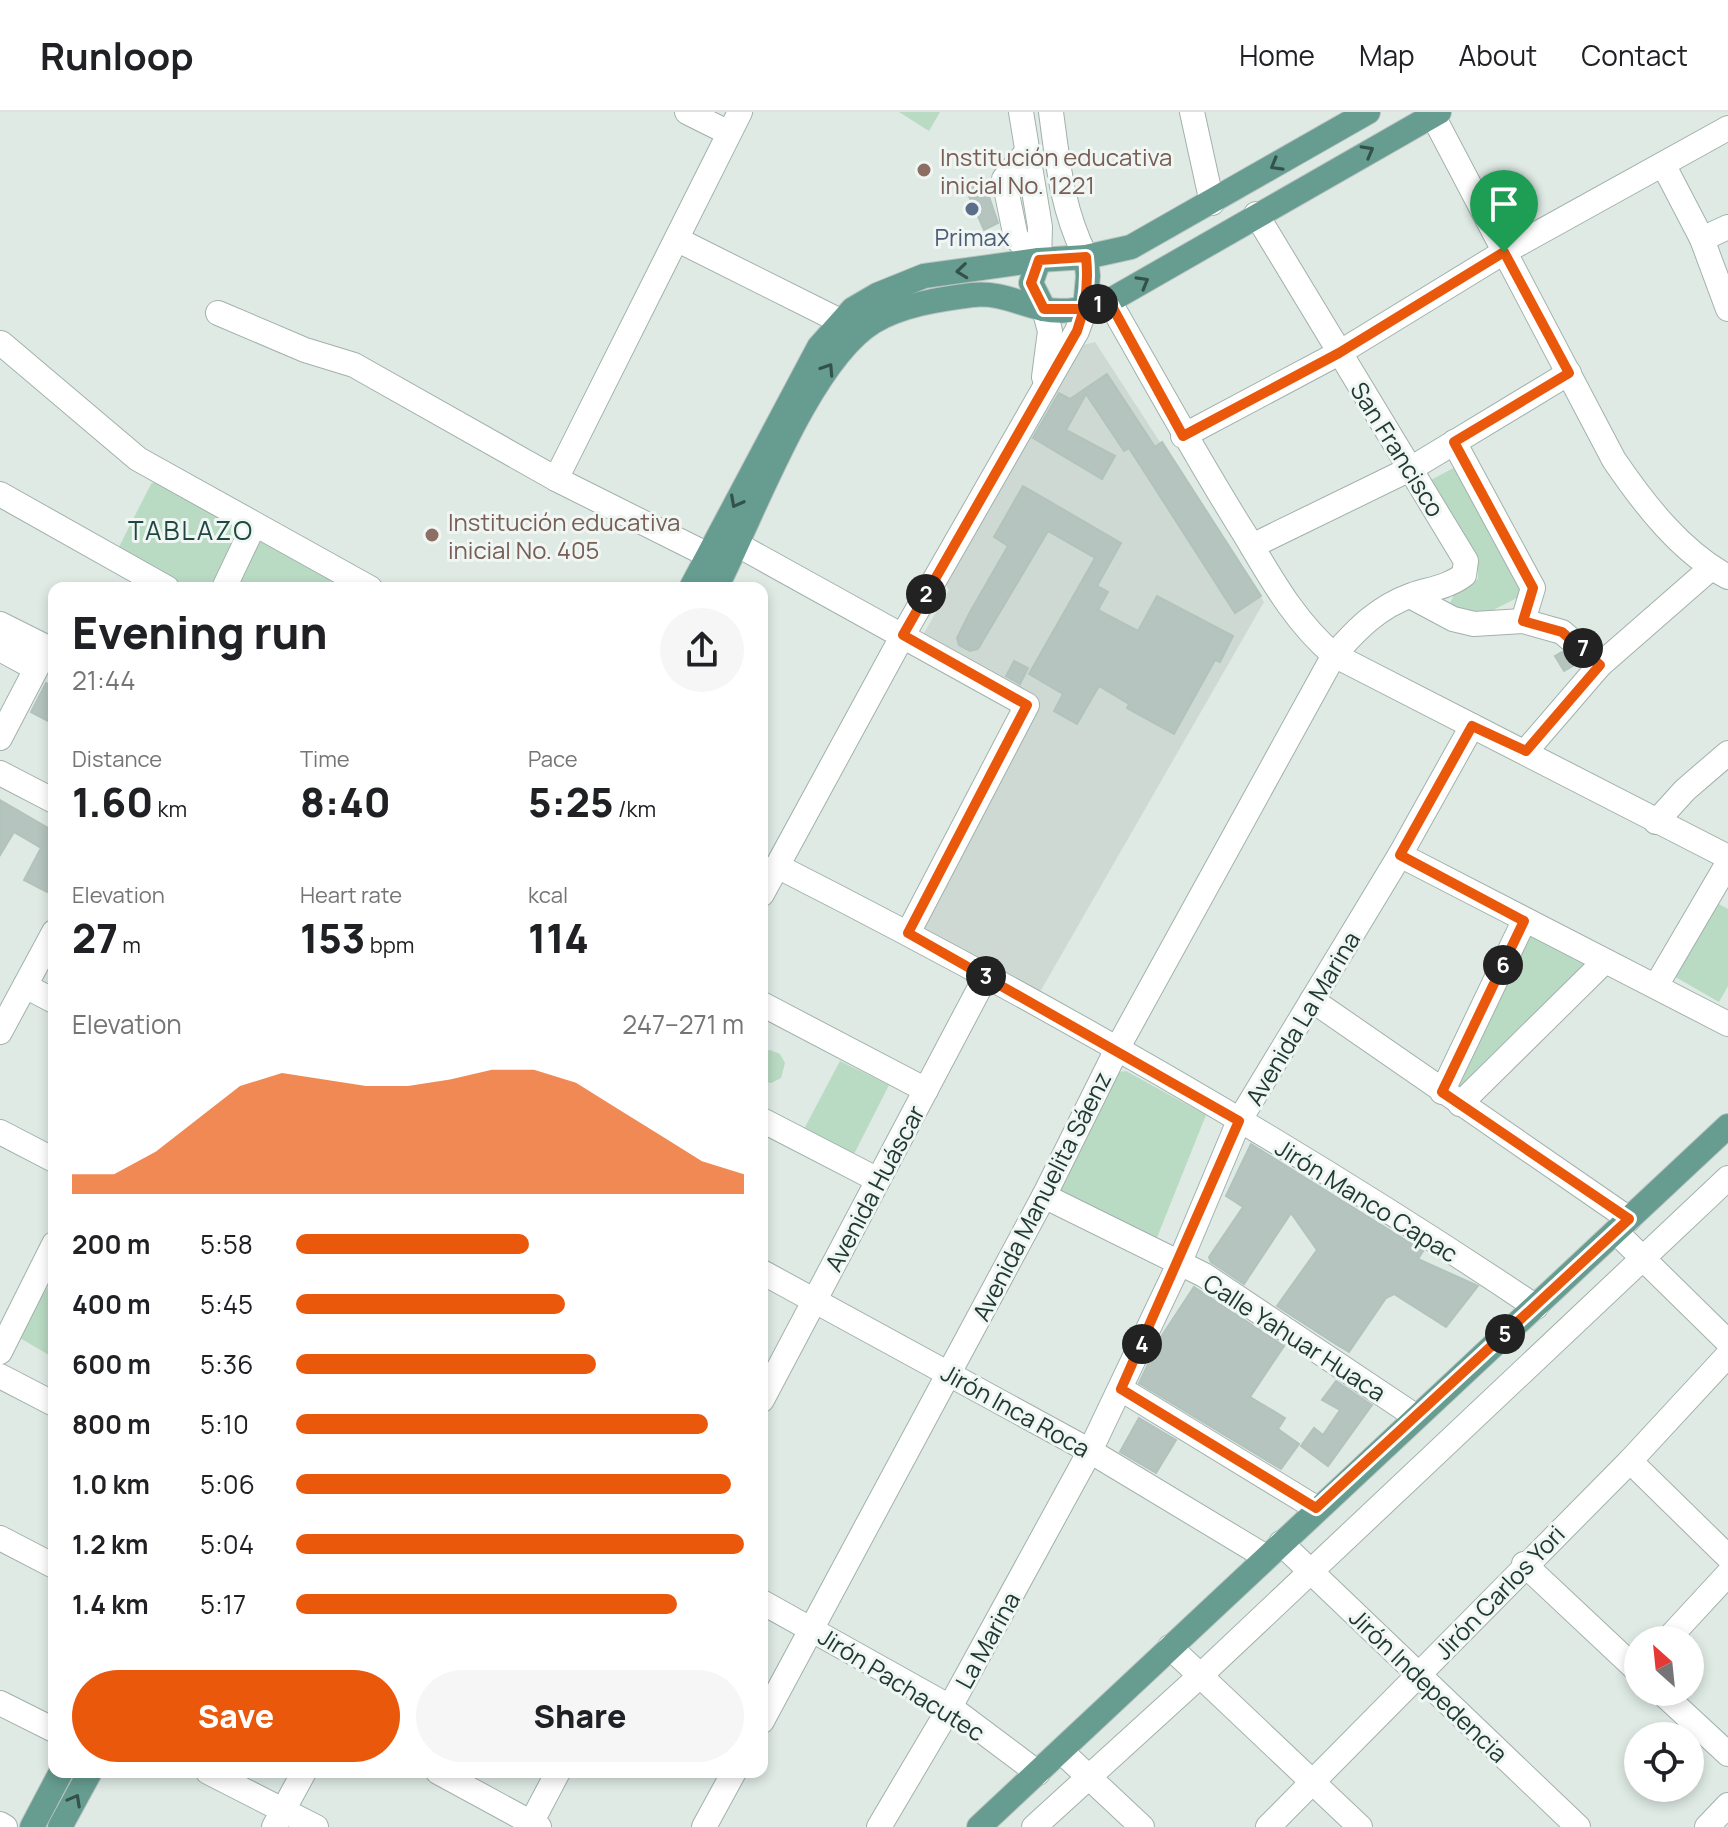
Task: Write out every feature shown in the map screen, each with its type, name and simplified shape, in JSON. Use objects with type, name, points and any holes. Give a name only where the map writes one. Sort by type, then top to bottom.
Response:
[{"type":"main road","points":[[694,582],[804,373],[840,321],[877,295],[924,276],[1039,260],[1086,257],[1131,247],[1368,112]]},
{"type":"main road","points":[[719,582],[781,451],[824,375],[857,334],[894,312],[973,295],[996,294],[1044,309],[1085,309],[1109,301],[1434,113]]},
{"type":"main road","points":[[1085,309],[1086,257]]},
{"type":"main road","points":[[1039,260],[1031,283],[1044,309]]},
{"type":"main road","points":[[979,1827],[1316,1508],[1728,1126]]},
{"type":"main road","points":[[32,1827],[58,1778]]},
{"type":"main road","points":[[60,1827],[87,1778]]},
{"type":"street","points":[[556,479],[735,123],[687,112]]},
{"type":"street","points":[[1021,112],[1040,227],[1039,260]]},
{"type":"street","points":[[1051,112],[1062,200],[1070,226],[1086,257]]},
{"type":"street","points":[[1192,112],[1212,203]]},
{"type":"street","points":[[1434,113],[1614,460],[1653,513],[1720,573],[1600,665],[1526,751]]},
{"type":"street","points":[[1183,436],[1339,353],[1504,252],[1728,128]]},
{"type":"street","points":[[1664,166],[1702,239],[1728,309]]},
{"type":"street","name":"San Francisco","points":[[1256,214],[1466,561]]},
{"type":"street","points":[[1702,239],[1728,227]]},
{"type":"street","points":[[678,240],[840,321]]},
{"type":"street","points":[[1109,301],[1183,436],[1300,622],[1334,655],[1526,751],[1728,860],[1656,986]]},
{"type":"street","points":[[1042,391],[1050,331],[1044,309]]},
{"type":"street","points":[[768,881],[903,635],[1077,331],[1085,309]]},
{"type":"street","points":[[218,313],[305,350],[354,365],[556,479],[708,555]]},
{"type":"street","points":[[1,343],[138,459],[359,582]]},
{"type":"street","points":[[1252,546],[1412,468],[1569,373]]},
{"type":"street","points":[[1454,442],[1533,588],[1523,621]]},
{"type":"street","points":[[0,494],[156,582]]},
{"type":"street","points":[[227,582],[254,525]]},
{"type":"street","points":[[738,545],[1027,705],[908,933]]},
{"type":"street","name":"Avenida Manuelita Sáenz","points":[[768,1710],[1044,1196],[1117,1049],[1334,655],[1364,621],[1410,596],[1453,583],[1464,575],[1466,561]]},
{"type":"street","points":[[1410,596],[1453,619],[1474,624],[1523,621],[1562,632],[1600,665]]},
{"type":"street","points":[[0,624],[45,656]]},
{"type":"street","points":[[0,649],[45,656]]},
{"type":"street","points":[[0,738],[45,656]]},
{"type":"street","name":"Avenida La Marina","points":[[1090,1451],[1179,1264],[1239,1121],[1400,855],[1472,726]]},
{"type":"street","points":[[1656,822],[1685,790],[1728,753]]},
{"type":"street","points":[[0,773],[48,798]]},
{"type":"street","points":[[1400,855],[1728,1024]]},
{"type":"street","name":"Jirón Manco Capac","points":[[768,883],[908,933],[986,976],[1239,1121],[1536,1307]]},
{"type":"street","points":[[1451,1098],[1524,921]]},
{"type":"street","points":[[0,1032],[48,943]]},
{"type":"street","points":[[1451,1098],[1605,961]]},
{"type":"street","name":"Avenida Huáscar","points":[[768,1388],[986,976]]},
{"type":"street","points":[[25,986],[48,998]]},
{"type":"street","points":[[1312,1000],[1622,1225],[1643,1259],[1728,1342]]},
{"type":"street","points":[[768,1007],[926,1090]]},
{"type":"street","points":[[768,1123],[878,1180]]},
{"type":"street","points":[[0,1132],[48,1157]]},
{"type":"street","points":[[1034,1827],[1201,1675],[1728,1178]]},
{"type":"street","name":"Calle Yahuar Huaca","points":[[1044,1196],[1239,1296],[1415,1416]]},
{"type":"street","points":[[0,1352],[48,1256]]},
{"type":"street","name":"Jirón Inca Roca","points":[[768,1275],[1274,1550]]},
{"type":"street","name":"Jirón Carlos Yori","points":[[1268,1827],[1524,1564],[1630,1461],[1728,1355]]},
{"type":"street","points":[[0,1376],[48,1401]]},
{"type":"street","points":[[1121,1389],[1316,1508]]},
{"type":"street","name":"La Marina","points":[[879,1827],[950,1707],[1090,1451]]},
{"type":"street","points":[[1630,1461],[1728,1557]]},
{"type":"street","points":[[0,1538],[48,1563]]},
{"type":"street","name":"Jirón Indepedencia","points":[[1274,1550],[1309,1570],[1578,1827]]},
{"type":"street","points":[[1524,1564],[1624,1658]]},
{"type":"street","points":[[1680,1626],[1728,1574]]},
{"type":"street","name":"Jirón Pachacutec","points":[[768,1605],[950,1707],[1038,1773]]},
{"type":"street","points":[[1170,1647],[1315,1781],[1360,1827]]},
{"type":"street","points":[[0,1703],[48,1727]]},
{"type":"street","points":[[1676,1706],[1728,1754]]},
{"type":"street","points":[[1061,1751],[1142,1827]]},
{"type":"street","points":[[217,1778],[278,1818],[316,1827]]},
{"type":"street","points":[[278,1818],[301,1778]]},
{"type":"street","points":[[449,1778],[533,1826],[555,1778]]},
{"type":"street","points":[[704,1827],[731,1778]]},
{"type":"street","points":[[1707,1827],[1728,1805]]},
{"type":"shaded area","points":[[1095,342],[1264,602],[1040,992],[918,926],[1035,698],[924,637],[924,633],[949,590],[944,582],[1079,346]]},
{"type":"green space","points":[[899,112],[940,112],[929,131]]},
{"type":"green space","points":[[1461,464],[1526,579],[1519,597],[1475,619],[1449,605],[1455,593],[1478,579],[1478,572],[1429,481]]},
{"type":"green space","points":[[156,481],[241,529],[219,582],[171,582],[122,553],[119,547],[151,484]]},
{"type":"green space","points":[[263,537],[347,582],[236,582],[257,540]]},
{"type":"green space","points":[[1715,902],[1728,909],[1728,986],[1719,1002],[1672,975]]},
{"type":"green space","points":[[1528,928],[1596,963],[1462,1094],[1449,1086]]},
{"type":"green space","points":[[768,1050],[780,1054],[785,1063],[781,1078],[771,1083],[768,1082]]},
{"type":"green space","points":[[840,1061],[889,1085],[853,1156],[803,1131]]},
{"type":"green space","points":[[1126,1071],[1206,1115],[1156,1240],[1061,1191],[1060,1184],[1119,1072]]},
{"type":"green space","points":[[48,1287],[48,1354],[20,1338],[20,1332]]},
{"type":"building","points":[[983,179],[998,223],[984,230],[965,187]]},
{"type":"building","points":[[1107,374],[1155,447],[1162,442],[1261,596],[1235,613],[1129,448],[1124,451],[1086,394],[1066,430],[1115,456],[1102,479],[1033,438],[1059,393],[1070,399]]},
{"type":"building","points":[[1023,486],[1121,543],[1097,586],[1108,592],[1098,610],[1138,631],[1157,596],[1233,636],[1220,662],[1215,660],[1174,734],[1127,708],[1129,704],[1099,686],[1077,724],[1054,711],[1063,694],[1029,674],[1095,558],[1048,531],[978,649],[970,651],[959,645],[957,638],[1008,546],[994,537]]},
{"type":"building","points":[[1562,652],[1576,664],[1564,671],[1555,656]]},
{"type":"building","points":[[1014,661],[1028,668],[1020,684],[1006,676]]},
{"type":"building","points":[[46,683],[48,684],[48,721],[31,712]]},
{"type":"building","points":[[0,800],[48,828],[47,892],[24,880],[41,848],[14,832],[0,855]]},
{"type":"building","points":[[1251,1144],[1423,1251],[1418,1259],[1478,1286],[1446,1327],[1394,1294],[1386,1298],[1349,1352],[1334,1343],[1277,1306],[1317,1250],[1291,1213],[1244,1284],[1211,1262],[1209,1257],[1243,1207],[1226,1196]]},
{"type":"building","points":[[1194,1287],[1284,1346],[1250,1397],[1285,1418],[1278,1429],[1299,1444],[1281,1469],[1139,1383],[1161,1337]]},
{"type":"building","points":[[1336,1381],[1372,1405],[1328,1466],[1301,1446],[1314,1428],[1323,1435],[1340,1410],[1322,1400]]},
{"type":"building","points":[[1139,1418],[1176,1440],[1156,1473],[1120,1452]]},
{"type":"place","name":"Institución educativa inicial No. 1221","points":[[924,170]]},
{"type":"place","name":"Primax","points":[[972,209]]},
{"type":"place","name":"Institución educativa inicial No. 405","points":[[432,535]]},
{"type":"district","name":"TABLAZO","points":[[191,530]]},
{"type":"route","points":[[1504,252],[1339,353],[1183,436],[1109,301],[1085,309],[1044,309],[1031,283],[1039,260],[1086,257],[1085,309],[1077,331],[903,635],[1027,705],[908,933],[1239,1121],[1179,1264],[1121,1389],[1316,1508],[1629,1219],[1442,1092],[1524,921],[1400,855],[1472,726],[1526,751],[1600,665],[1562,632],[1523,621],[1533,588],[1528,574],[1454,442],[1569,373],[1504,252]]}]
